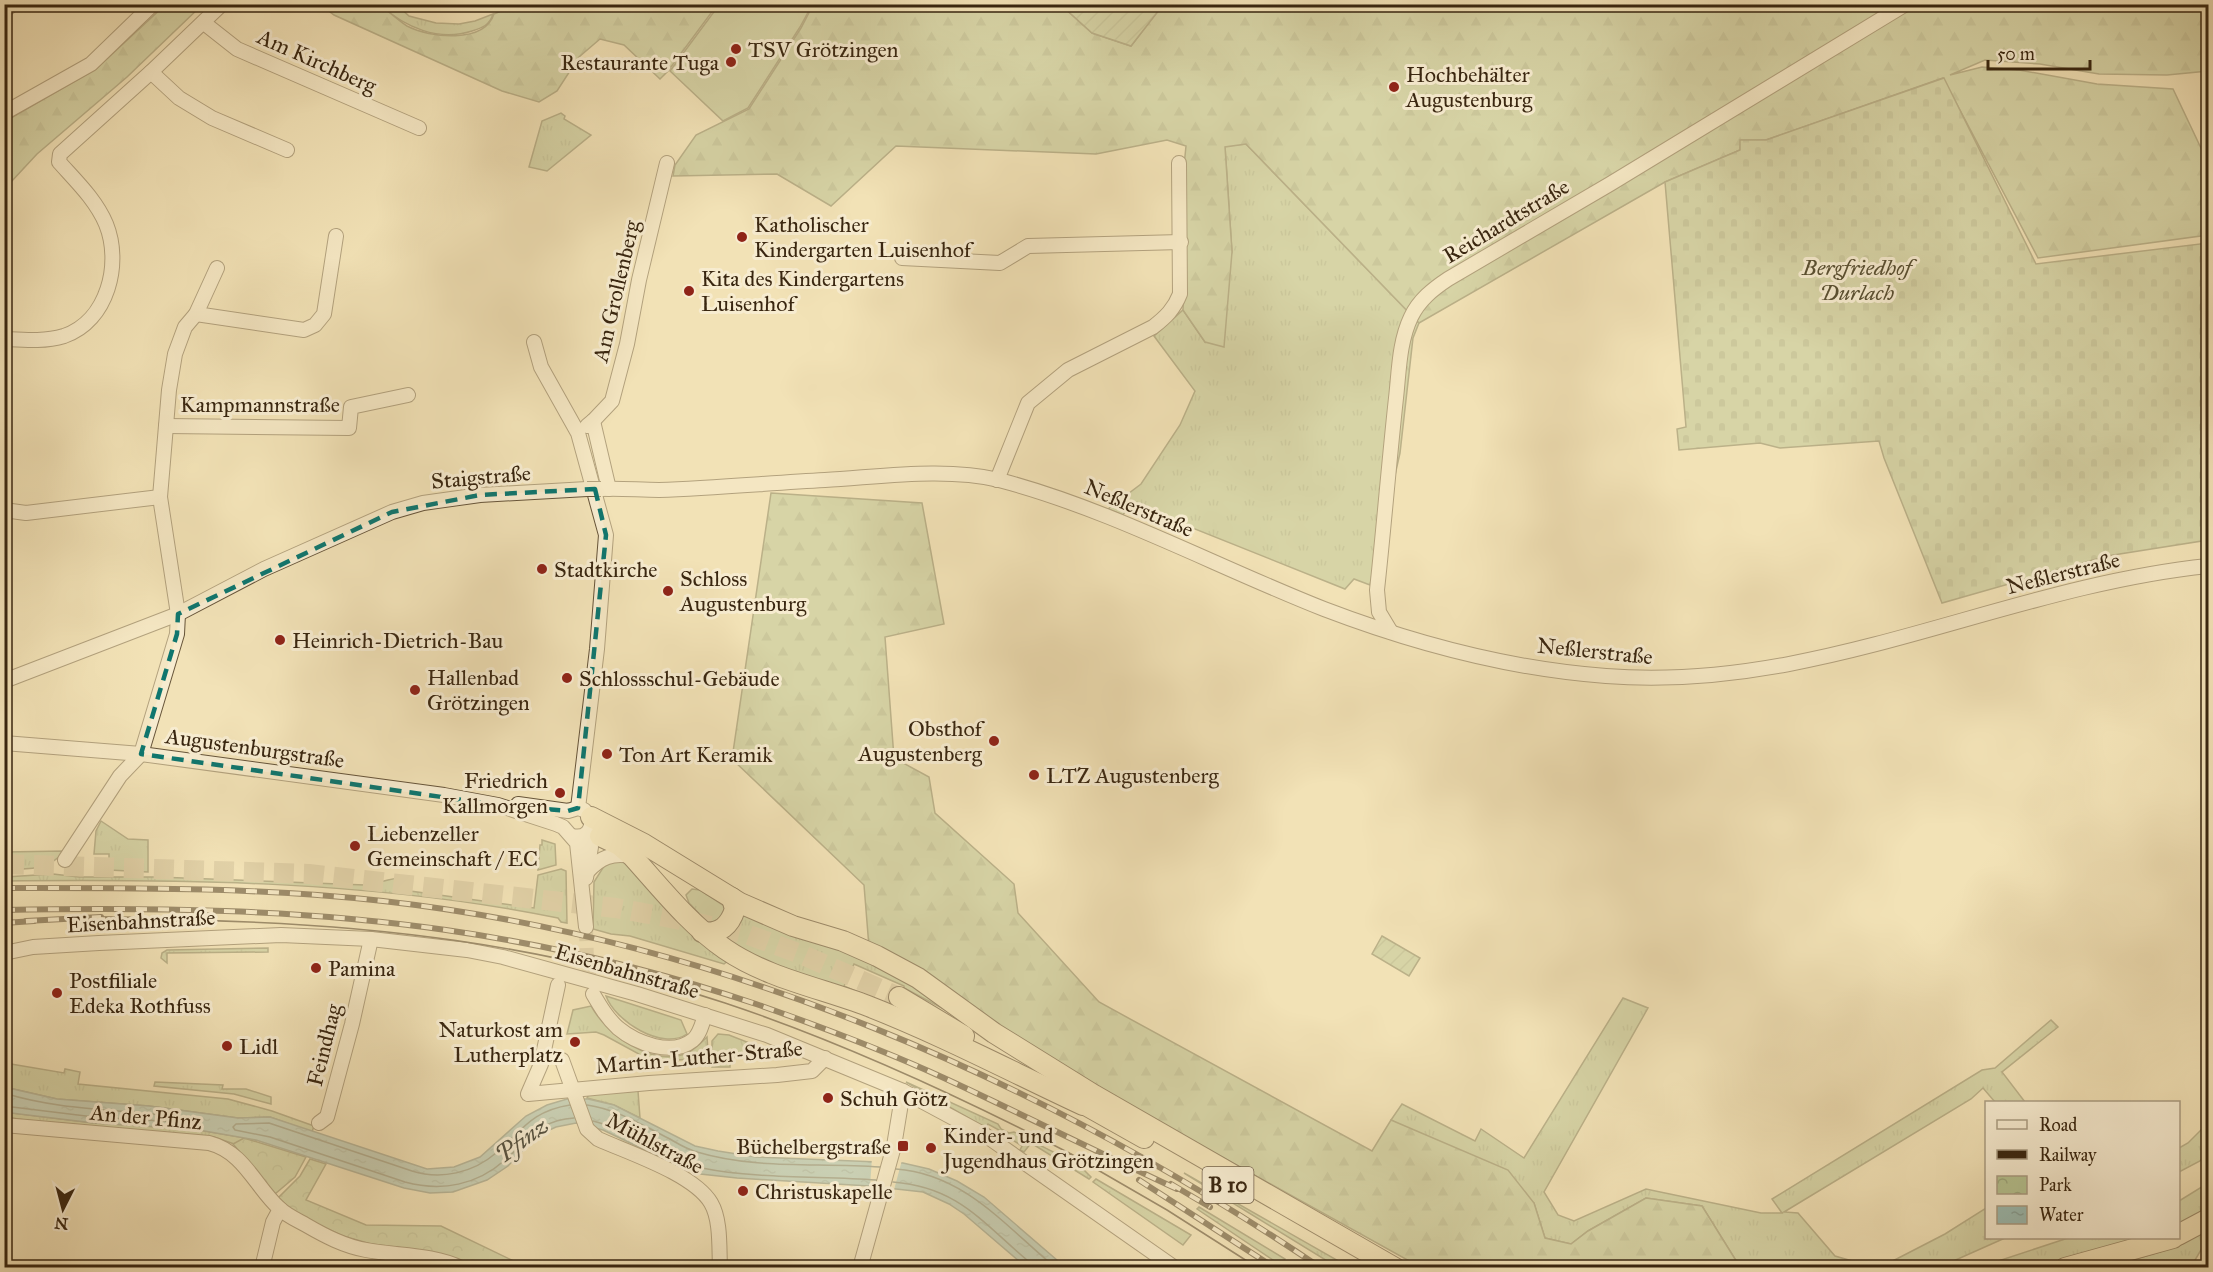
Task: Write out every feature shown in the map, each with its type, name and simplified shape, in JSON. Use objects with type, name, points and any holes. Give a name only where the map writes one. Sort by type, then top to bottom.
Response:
[{"type":"highway","points":[[578,823],[619,845],[632,856],[702,932],[736,956],[762,969],[869,1007],[1089,1100]]},
{"type":"highway","points":[[578,823],[644,844],[732,898],[767,916],[843,941],[918,978],[1089,1100]]},
{"type":"highway","points":[[680,910],[676,892],[682,883],[697,880],[708,883]]},
{"type":"highway","points":[[702,932],[711,933],[728,926],[735,909],[732,898]]},
{"type":"highway","name":"B 10","points":[[1371,1268],[1089,1100],[947,1019],[899,997],[1089,1100],[1395,1268]]},
{"type":"highway","points":[[2180,1234],[2208,1219]]},
{"type":"highway","points":[[2064,1268],[2170,1239]]},
{"type":"street","points":[[4,11],[13,4]]},
{"type":"street","points":[[4,113],[91,64],[153,4]]},
{"type":"street","points":[[4,339],[46,340],[66,335],[95,313],[112,276],[112,242],[97,206],[59,162],[60,154],[222,4]]},
{"type":"street","name":"Reichardtstraße","points":[[1391,632],[1379,612],[1377,594],[1390,448],[1408,324],[1421,301],[1435,287],[1448,279],[1610,184],[1906,4]]},
{"type":"street","name":"Am Kirchberg","points":[[204,23],[237,49],[419,128]]},
{"type":"street","points":[[151,72],[179,98],[212,118],[288,150]]},
{"type":"street","points":[[997,480],[1028,403],[1068,370],[1153,327],[1166,317],[1175,305],[1180,294],[1179,163]]},
{"type":"street","name":"Am Grollenberg","points":[[578,433],[612,401],[667,164]]},
{"type":"street","points":[[196,314],[304,330],[315,325],[324,314],[336,236]]},
{"type":"street","points":[[902,258],[1000,263],[1028,246],[1181,242]]},
{"type":"street","name":"Kampmannstraße","points":[[65,860],[120,776],[141,754],[177,634],[178,614],[159,497],[166,426],[175,354],[185,327],[196,314],[217,267]]},
{"type":"street","points":[[534,342],[541,367],[578,433],[606,535],[597,649],[578,823],[577,843],[586,927]]},
{"type":"street","name":"Kampmannstraße","points":[[166,426],[349,428],[351,407],[408,395]]},
{"type":"street","points":[[593,421],[599,489]]},
{"type":"street","name":"Staigstraße","points":[[4,681],[178,614],[264,569],[360,526],[423,503],[480,495],[599,489],[655,490],[927,474],[997,480]]},
{"type":"street","name":"Neßlerstraße","points":[[997,480],[1067,501],[1323,608],[1391,632],[1458,651],[1571,672],[1641,679],[1706,677],[1800,663],[2114,580],[2208,566]]},
{"type":"street","points":[[4,510],[26,513],[159,497]]},
{"type":"street","name":"Augustenburgstraße","points":[[4,743],[141,754],[360,783],[498,805],[520,804],[578,823]]},
{"type":"street","points":[[578,823],[591,847],[583,890]]},
{"type":"street","points":[[588,871],[608,855],[632,856]]},
{"type":"street","name":"Eisenbahnstraße","points":[[4,953],[33,947],[270,935],[371,939],[467,950],[503,957],[705,1015],[766,1035],[903,1091],[985,1135],[1175,1268]]},
{"type":"street","name":"Feindhag","points":[[319,1123],[327,1117],[352,1024],[371,939]]},
{"type":"street","points":[[541,1064],[558,985]]},
{"type":"street","points":[[593,994],[604,1012],[627,1035],[659,1047],[684,1046],[693,1040],[698,1034],[705,1015]]},
{"type":"street","name":"Martin-Luther-Straße","points":[[541,1064],[528,1094],[574,1094],[812,1071],[825,1058]]},
{"type":"street","name":"Mühlstraße","points":[[541,1064],[562,1062],[588,1129],[598,1139],[686,1178],[712,1203],[717,1220],[720,1268]]},
{"type":"street","points":[[860,1268],[896,1139],[903,1091]]},
{"type":"street","name":"An der Pfinz","points":[[4,1125],[209,1143],[221,1146],[246,1167],[280,1209],[342,1244],[366,1250],[442,1261],[461,1268]]},
{"type":"street","points":[[262,1268],[273,1222],[280,1209]]},
{"type":"highlighted area","points":[[595,489],[606,535],[578,808],[568,811],[498,805],[141,754],[177,634],[178,614],[392,512],[480,495]]},
{"type":"green space","points":[[377,4],[407,26],[429,33],[455,36],[479,30],[488,24],[494,14],[506,9],[508,5],[717,5],[660,79],[624,45],[600,39],[579,57],[557,91],[539,102],[502,91],[334,15],[321,5]]},
{"type":"green space","points":[[1163,4],[2208,5],[2208,71],[2167,75],[2099,74],[2040,64],[1985,60],[1950,75],[1982,67],[2019,70],[2097,84],[2173,89],[2208,163],[2208,235],[2038,258],[1943,78],[1766,140],[1741,140],[1740,150],[1665,182],[1419,323],[1246,144],[1225,147],[1232,252],[1224,347],[1205,342],[1183,310],[1186,146],[1167,140],[1096,154],[896,146],[831,206],[777,174],[673,176],[675,165],[696,135],[749,109],[801,28],[813,5],[1061,5],[1092,33],[1131,46]]},
{"type":"green space","points":[[165,5],[202,5],[127,77],[37,154],[11,182],[5,182],[4,122],[96,69]]},
{"type":"green space","points":[[380,5],[397,5],[409,16],[436,23],[459,24],[493,14],[488,23],[479,29],[447,35],[411,26]]},
{"type":"green space","name":"TSV Grötzingen","points":[[719,5],[812,5],[748,108],[723,121],[670,71]]},
{"type":"green space","points":[[1061,5],[1163,5],[1131,46],[1092,33]]},
{"type":"green space","name":"Bergfriedhof Durlach","points":[[1944,78],[2036,264],[2208,243],[2208,540],[2107,556],[1942,603],[1879,441],[1780,448],[1760,443],[1679,450],[1677,429],[1686,427],[1665,182],[1740,150],[1740,140],[1766,140]]},
{"type":"green space","points":[[561,113],[565,116],[564,119],[591,135],[547,171],[529,167],[542,121]]},
{"type":"green space","points":[[1246,144],[1419,323],[1413,338],[1400,453],[1370,585],[1354,579],[1345,589],[1130,503],[1123,515],[1108,509],[1141,484],[1180,425],[1195,391],[1154,336],[1183,310],[1205,342],[1232,252],[1225,146]]},
{"type":"green space","points":[[771,493],[922,503],[944,624],[885,637],[894,758],[929,777],[935,813],[1014,884],[1018,913],[1099,1002],[1372,1151],[1391,1120],[1508,1170],[1534,1203],[1545,1238],[1571,1244],[1588,1231],[1646,1198],[1702,1206],[1740,1267],[1420,1267],[1121,1101],[869,947],[864,885],[732,759]]},
{"type":"green space","points":[[101,821],[128,839],[148,840],[148,872],[109,870],[109,854],[94,854],[96,831]]},
{"type":"green space","points":[[542,840],[555,844],[556,865],[538,870],[540,845],[542,845]]},
{"type":"green space","points":[[65,851],[44,866],[5,870],[4,852]]},
{"type":"green space","points":[[625,860],[729,960],[724,964],[630,936],[593,929],[594,882],[606,863]]},
{"type":"green space","points":[[561,869],[566,871],[567,923],[561,922],[558,918],[490,906],[421,896],[352,890],[213,882],[4,881],[5,877],[53,874],[79,877],[157,877],[365,885],[404,878],[403,890],[534,908],[538,875]]},
{"type":"green space","points":[[692,889],[700,890],[724,906],[726,915],[721,921],[707,922],[689,903],[686,895]]},
{"type":"green space","points":[[744,912],[881,963],[959,1017],[904,986],[854,964],[844,986],[894,1008],[767,965],[722,938]]},
{"type":"green space","points":[[1382,936],[1420,958],[1409,976],[1372,954]]},
{"type":"green space","points":[[268,948],[268,952],[167,953],[167,963],[161,958],[162,953],[167,950]]},
{"type":"green space","points":[[606,996],[681,1020],[687,1034],[665,1039],[640,1031],[619,1015]]},
{"type":"green space","points":[[1623,998],[1648,1008],[1544,1192],[1558,1215],[1574,1221],[1646,1189],[1761,1213],[1782,1213],[1772,1199],[1982,1070],[1995,1068],[2051,1020],[2058,1027],[2002,1072],[2024,1101],[1994,1101],[1983,1088],[1971,1099],[1784,1212],[1798,1213],[1835,1256],[1873,1267],[1740,1267],[1702,1206],[1646,1198],[1588,1231],[1571,1244],[1545,1238],[1534,1203],[1391,1120],[1402,1104],[1475,1141],[1481,1129],[1524,1158]]},
{"type":"green space","points":[[591,1006],[598,1017],[619,1037],[645,1052],[658,1056],[672,1057],[685,1054],[707,1037],[709,1066],[705,1066],[704,1058],[678,1060],[678,1068],[673,1068],[672,1060],[648,1062],[649,1070],[644,1071],[639,1054],[604,1035],[596,1032],[567,1034],[573,1010]]},
{"type":"green space","points":[[718,1034],[729,1035],[775,1053],[730,1057],[730,1067],[712,1067],[712,1041]]},
{"type":"green space","points":[[5,1063],[64,1073],[65,1069],[80,1072],[78,1084],[228,1099],[314,1126],[312,1132],[270,1117],[238,1118],[149,1106],[57,1099],[5,1087]]},
{"type":"green space","points":[[155,1082],[223,1085],[222,1089],[246,1089],[271,1097],[271,1104],[234,1094],[154,1086]]},
{"type":"green space","points":[[906,1082],[998,1124],[1001,1129],[1009,1133],[1014,1132],[1079,1165],[1091,1177],[1089,1179],[1031,1143],[1024,1152],[1020,1150],[1022,1146],[1003,1134],[1000,1136],[997,1134],[999,1130],[988,1124],[986,1128]]},
{"type":"green space","points":[[638,1091],[640,1118],[614,1105],[587,1098],[589,1094]]},
{"type":"green space","points":[[4,1112],[94,1123],[193,1129],[257,1140],[251,1145],[237,1145],[214,1137],[25,1120],[5,1117]]},
{"type":"green space","points":[[2208,1123],[2208,1152],[2200,1161],[2180,1171],[2180,1147],[2188,1143]]},
{"type":"green space","points":[[244,1138],[306,1157],[295,1177],[275,1194],[233,1144]]},
{"type":"green space","points":[[310,1159],[326,1164],[306,1200],[366,1225],[441,1226],[526,1267],[474,1267],[455,1258],[420,1250],[371,1244],[343,1236],[315,1223],[292,1210],[278,1198],[300,1176]]},
{"type":"green space","points":[[1184,1173],[1349,1267],[1337,1267]]},
{"type":"green space","points":[[1096,1179],[1191,1235],[1183,1245],[1093,1182]]},
{"type":"green space","points":[[2208,1183],[2208,1209],[2180,1226],[2180,1200]]},
{"type":"green space","points":[[1199,1207],[1285,1259],[1282,1263],[1289,1267],[1284,1267],[1273,1260],[1197,1209]]},
{"type":"green space","points":[[1985,1209],[1985,1239],[2003,1239],[1940,1267],[1881,1267],[1945,1234]]},
{"type":"green space","points":[[2208,1230],[2208,1238],[2191,1267],[2124,1266],[2126,1262],[2166,1250]]},
{"type":"green space","points":[[2065,1239],[2146,1239],[2047,1267],[1977,1268]]},
{"type":"water","name":"Pfinz","points":[[4,1087],[57,1099],[149,1106],[238,1118],[270,1117],[427,1169],[454,1167],[480,1157],[526,1116],[547,1105],[567,1099],[588,1099],[614,1105],[695,1146],[718,1151],[756,1157],[903,1163],[929,1169],[957,1181],[984,1197],[1065,1267],[1026,1267],[964,1214],[923,1192],[700,1174],[603,1130],[576,1123],[545,1132],[526,1147],[508,1166],[487,1180],[453,1192],[430,1193],[404,1188],[256,1140],[193,1129],[94,1123],[5,1112]]},
{"type":"pier","points":[[872,1157],[902,1160],[894,1190],[870,1188]]},
{"type":"tunnel","points":[[4,864],[309,874],[616,908],[749,935],[798,953],[899,997]]},
{"type":"tunnel","points":[[586,927],[587,962],[592,992]]},
{"type":"tram line","points":[[180,920],[251,922],[388,932],[523,952],[657,983],[725,1003],[858,1053],[988,1112],[1073,1155]]},
{"type":"tram line","points":[[1065,1151],[1167,1210],[1258,1268]]},
{"type":"railway","points":[[4,888],[194,889],[336,896],[509,920],[632,948],[754,984],[873,1028],[990,1079],[1104,1136],[1214,1200],[1321,1268]]},
{"type":"railway","points":[[4,910],[170,909],[336,918],[485,936],[602,960],[680,980],[756,1004],[874,1048],[944,1078],[1177,1189]]},
{"type":"railway","points":[[26,921],[101,917]]},
{"type":"railway","points":[[94,919],[180,920]]},
{"type":"railway","points":[[4,923],[34,921]]},
{"type":"railway","points":[[1139,1180],[1275,1268]]},
{"type":"railway","points":[[1171,1184],[1210,1207]]},
{"type":"place","name":"TSV Grötzingen","points":[[736,49]]},
{"type":"place","name":"Restaurante Tuga","points":[[731,62]]},
{"type":"place","name":"Hochbehälter Augustenburg","points":[[1394,87]]},
{"type":"place","name":"Katholischer Kindergarten Luisenhof","points":[[742,237]]},
{"type":"place","name":"Kita des Kindergartens Luisenhof","points":[[689,291]]},
{"type":"place","name":"Stadtkirche","points":[[542,569]]},
{"type":"place","name":"Schloss Augustenburg","points":[[668,591]]},
{"type":"place","name":"Heinrich-Dietrich-Bau","points":[[280,640]]},
{"type":"place","name":"Schlossschul-Gebäude","points":[[567,678]]},
{"type":"place","name":"Hallenbad Grötzingen","points":[[415,690]]},
{"type":"place","name":"Obsthof Augustenberg","points":[[994,741]]},
{"type":"place","name":"Ton Art Keramik","points":[[607,754]]},
{"type":"place","name":"LTZ Augustenberg","points":[[1034,775]]},
{"type":"place","name":"Friedrich Kallmorgen","points":[[560,793]]},
{"type":"place","name":"Liebenzeller Gemeinschaft / EC","points":[[355,846]]},
{"type":"place","name":"Pamina","points":[[316,968]]},
{"type":"place","name":"Postfiliale Edeka Rothfuss","points":[[57,993]]},
{"type":"place","name":"Naturkost am Lutherplatz","points":[[575,1042]]},
{"type":"place","name":"Lidl","points":[[227,1046]]},
{"type":"place","name":"Schuh Götz","points":[[828,1098]]},
{"type":"place","name":"Büchelbergstraße","points":[[903,1146]]},
{"type":"place","name":"Kinder- und Jugendhaus Grötzingen","points":[[931,1148]]},
{"type":"place","name":"Christuskapelle","points":[[743,1191]]}]
